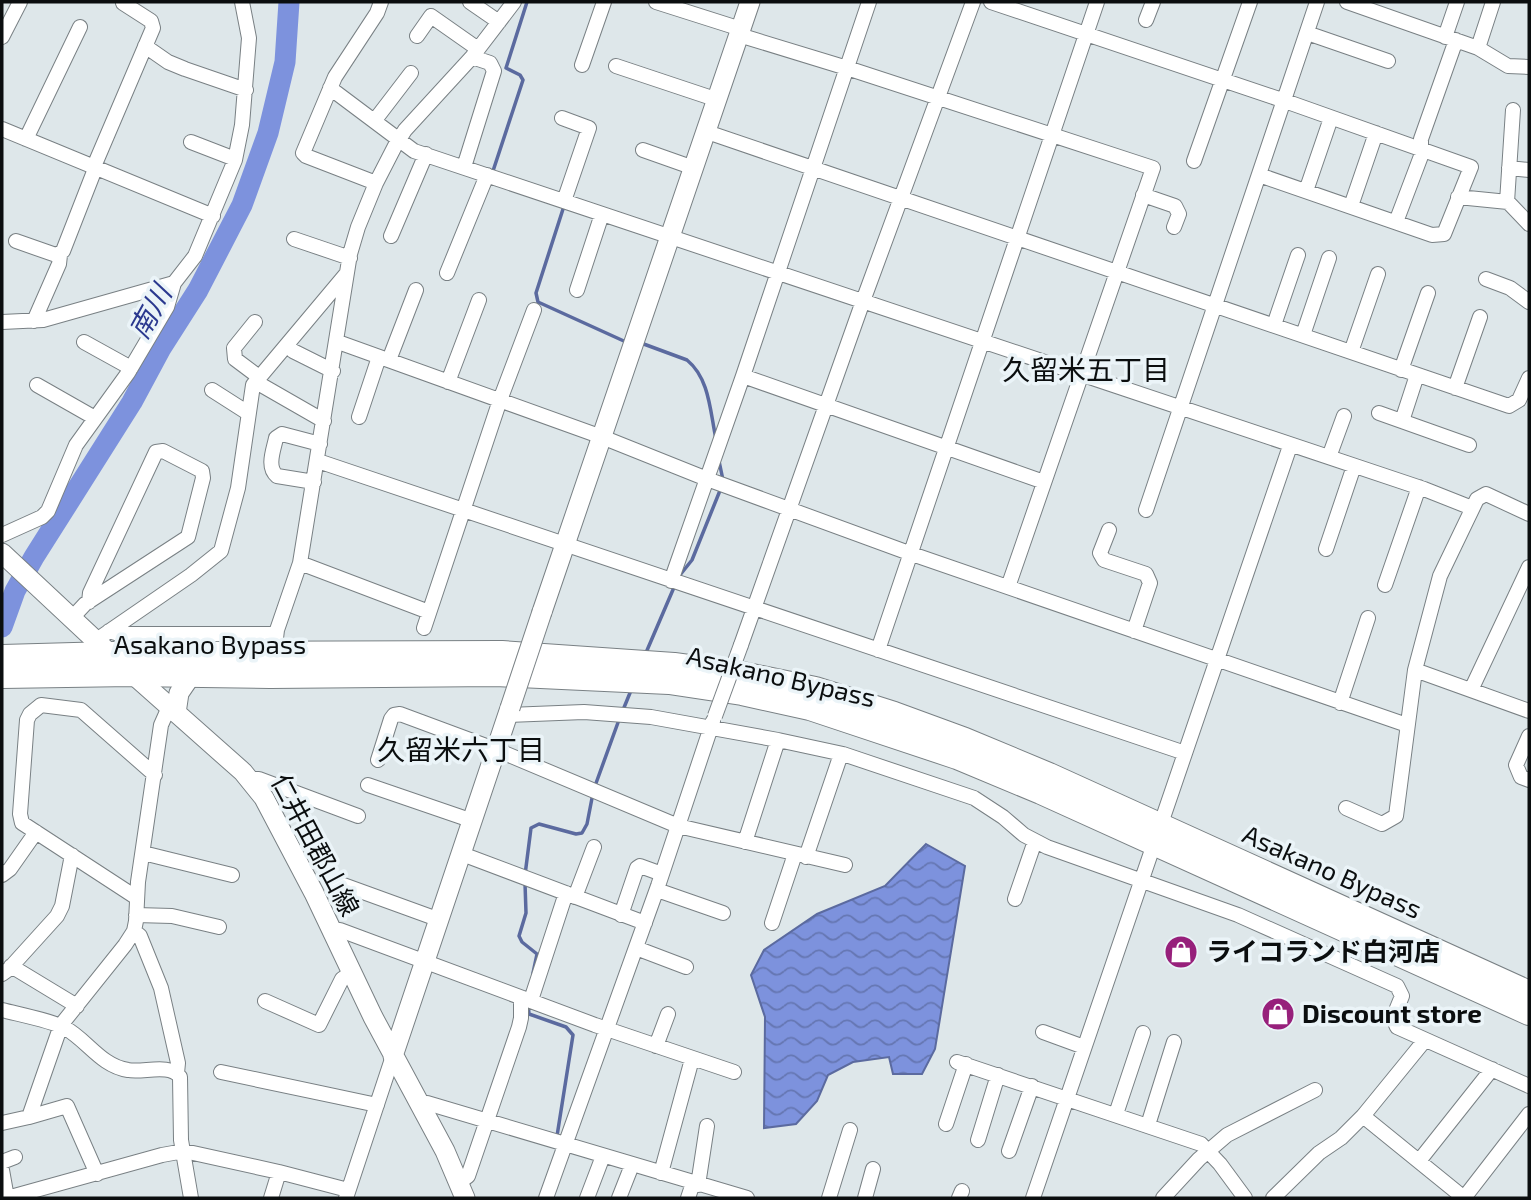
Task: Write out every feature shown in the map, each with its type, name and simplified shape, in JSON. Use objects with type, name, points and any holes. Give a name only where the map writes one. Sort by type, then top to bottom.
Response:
[{"type":"highway","name":"Asakano Bypass","points":[[8,667],[105,642],[275,645],[502,653],[674,665],[815,690],[894,714],[1001,755],[1157,835],[1529,1013]]},
{"type":"highway","name":"Asakano Bypass","points":[[8,667],[131,674],[496,674],[668,682],[741,693],[810,708],[957,757],[1157,835],[1529,993]]},
{"type":"street","points":[[2,37],[20,2]]},
{"type":"street","points":[[2,536],[42,517],[48,511],[76,445],[131,368],[167,307],[174,283],[191,263],[213,216],[235,159],[242,125],[249,38],[243,2]]},
{"type":"street","points":[[376,183],[304,155],[330,88],[377,13],[381,2]]},
{"type":"street","points":[[470,2],[499,22]]},
{"type":"street","points":[[275,645],[300,563],[338,342],[347,273],[356,234],[376,183],[399,140],[475,53],[514,2]]},
{"type":"street","points":[[582,65],[604,2]]},
{"type":"street","points":[[656,2],[673,4],[740,32],[1153,168],[1008,587]]},
{"type":"street","points":[[2,1171],[7,1198],[162,1155],[184,1152],[279,1172],[347,1194],[750,2]]},
{"type":"street","points":[[671,581],[869,2]]},
{"type":"street","points":[[546,1198],[657,890],[788,508],[973,2]]},
{"type":"street","points":[[991,2],[1223,79],[1471,167],[1444,234],[1432,235],[1259,175]]},
{"type":"street","points":[[878,650],[1097,2]]},
{"type":"street","points":[[1146,20],[1153,2]]},
{"type":"street","points":[[1194,161],[1250,2]]},
{"type":"street","points":[[1146,510],[1317,2]]},
{"type":"street","points":[[1347,2],[1390,9],[1478,48],[1508,66],[1529,67]]},
{"type":"street","points":[[1396,222],[1420,156],[1421,139],[1451,38],[1457,2]]},
{"type":"street","points":[[1478,48],[1493,2]]},
{"type":"street","points":[[34,321],[59,264],[60,255],[100,152],[153,28],[151,21],[123,3]]},
{"type":"street","points":[[417,36],[430,16],[490,63],[494,71],[464,167]]},
{"type":"street","points":[[26,139],[80,27]]},
{"type":"street","points":[[1307,33],[1388,61]]},
{"type":"street","points":[[145,46],[162,59],[246,90]]},
{"type":"street","points":[[615,66],[718,100]]},
{"type":"street","points":[[375,120],[411,73]]},
{"type":"street","points":[[330,88],[375,120],[409,149],[1419,487],[1472,508]]},
{"type":"street","points":[[1507,202],[1513,110]]},
{"type":"street","points":[[562,118],[590,128],[564,201]]},
{"type":"street","points":[[1306,191],[1331,118]]},
{"type":"street","points":[[2,129],[213,216]]},
{"type":"street","points":[[707,132],[1509,406],[1519,400],[1529,378]]},
{"type":"street","points":[[1350,206],[1376,133]]},
{"type":"street","points":[[191,142],[235,159]]},
{"type":"street","points":[[643,150],[694,168]]},
{"type":"street","points":[[391,236],[426,154]]},
{"type":"street","points":[[1509,169],[1529,170]]},
{"type":"street","points":[[447,273],[487,175]]},
{"type":"street","points":[[1143,195],[1175,206],[1178,214],[1174,227]]},
{"type":"street","points":[[1458,197],[1507,202],[1513,205],[1529,225]]},
{"type":"street","points":[[577,290],[602,214]]},
{"type":"street","points":[[294,239],[350,258]]},
{"type":"street","points":[[16,241],[60,255]]},
{"type":"street","points":[[1274,325],[1298,255]]},
{"type":"street","points":[[1303,335],[1329,258]]},
{"type":"street","points":[[105,642],[221,551],[238,488],[253,385],[261,381],[347,273]]},
{"type":"street","points":[[1351,352],[1378,274]]},
{"type":"street","points":[[1486,279],[1510,288],[1529,302]]},
{"type":"street","points":[[2,322],[34,321],[174,283]]},
{"type":"street","points":[[359,417],[416,290]]},
{"type":"street","points":[[1401,370],[1428,293]]},
{"type":"street","points":[[448,382],[479,300]]},
{"type":"street","points":[[424,628],[500,401],[534,310]]},
{"type":"street","points":[[1455,388],[1480,317]]},
{"type":"street","points":[[255,322],[234,348],[235,359],[261,381],[324,421]]},
{"type":"street","points":[[84,342],[131,368]]},
{"type":"street","points":[[338,342],[909,553],[1407,725]]},
{"type":"street","points":[[293,351],[333,371]]},
{"type":"street","points":[[1402,421],[1417,375]]},
{"type":"street","points":[[743,376],[1044,482]]},
{"type":"street","points":[[37,385],[95,418]]},
{"type":"street","points":[[212,390],[248,412]]},
{"type":"street","points":[[1379,413],[1469,445]]},
{"type":"street","points":[[1329,457],[1344,416]]},
{"type":"street","points":[[314,482],[277,476],[270,467],[276,438],[282,434],[320,444]]},
{"type":"street","points":[[1033,1198],[1290,446]]},
{"type":"street","points":[[71,619],[89,602],[188,537],[203,478],[202,471],[163,451],[156,452],[90,593],[89,602]]},
{"type":"street","points":[[318,461],[1185,753]]},
{"type":"street","points":[[1326,549],[1354,466]]},
{"type":"street","points":[[1385,585],[1419,487]]},
{"type":"street","points":[[1346,808],[1382,824],[1396,816],[1415,670],[1440,576],[1477,499],[1486,494],[1529,514]]},
{"type":"street","points":[[1109,530],[1100,553],[1104,560],[1146,575],[1150,583],[1134,631]]},
{"type":"street","name":"仁井田郡山線","points":[[5,557],[71,619],[105,642],[131,674],[250,779],[264,798],[463,1193]]},
{"type":"street","points":[[300,563],[429,612]]},
{"type":"street","points":[[1471,690],[1529,567]]},
{"type":"street","points":[[1340,703],[1368,618]]},
{"type":"street","points":[[1415,670],[1529,711]]},
{"type":"street","points":[[29,1117],[61,1025],[134,931],[136,898],[161,725],[173,710],[179,692],[192,674]]},
{"type":"street","points":[[136,898],[24,824],[20,814],[27,720],[38,706],[82,710],[155,775]]},
{"type":"street","points":[[509,711],[584,712],[713,722],[841,754],[974,798],[1035,841],[1238,915],[1397,986],[1402,996],[1393,1018],[1395,1026],[1529,1086]]},
{"type":"street","points":[[377,760],[391,719],[398,714],[496,750],[678,826],[845,865]]},
{"type":"street","points":[[1529,736],[1516,765],[1521,777],[1529,780]]},
{"type":"street","points":[[745,842],[778,740]]},
{"type":"street","points":[[772,923],[841,754]]},
{"type":"street","points":[[250,779],[259,779],[358,816]]},
{"type":"street","points":[[368,785],[473,821]]},
{"type":"street","points":[[2,875],[10,869],[36,832]]},
{"type":"street","points":[[1015,899],[1035,841]]},
{"type":"street","points":[[463,1193],[526,999],[570,895],[594,847]]},
{"type":"street","points":[[143,853],[232,875]]},
{"type":"street","points":[[462,854],[645,923]]},
{"type":"street","points":[[72,855],[62,906],[57,916],[6,970],[77,1006]]},
{"type":"street","points":[[621,915],[637,868],[640,866],[662,874]]},
{"type":"street","points":[[338,883],[440,920]]},
{"type":"street","points":[[657,890],[723,913]]},
{"type":"street","points":[[136,915],[172,916],[219,926]]},
{"type":"street","points":[[332,931],[340,930],[607,1029],[734,1072]]},
{"type":"street","points":[[134,931],[140,936],[160,988],[178,1063],[181,1140],[191,1198]]},
{"type":"street","points":[[636,948],[686,967]]},
{"type":"street","points":[[265,1001],[319,1025],[342,979],[352,972]]},
{"type":"street","points":[[2,1010],[61,1025],[109,1063],[127,1070],[169,1070],[177,1073]]},
{"type":"street","points":[[656,1046],[668,1014]]},
{"type":"street","points":[[1043,1032],[1084,1046]]},
{"type":"street","points":[[1116,1114],[1143,1033]]},
{"type":"street","points":[[1272,1198],[1363,1116],[1425,1040]]},
{"type":"street","points":[[1148,1125],[1174,1042]]},
{"type":"street","points":[[661,1174],[692,1059]]},
{"type":"street","points":[[946,1124],[962,1063],[1197,1142],[1209,1150],[1245,1198]]},
{"type":"street","points":[[1419,1161],[1492,1069]]},
{"type":"street","points":[[221,1072],[377,1105]]},
{"type":"street","points":[[978,1140],[998,1075]]},
{"type":"street","points":[[1009,1151],[1032,1086]]},
{"type":"street","points":[[1163,1198],[1209,1150],[1237,1129],[1315,1090]]},
{"type":"street","points":[[420,1105],[427,1103],[747,1198]]},
{"type":"street","points":[[2,1123],[67,1106],[97,1174]]},
{"type":"street","points":[[1363,1116],[1464,1198],[1529,1114]]},
{"type":"street","points":[[688,1198],[695,1184],[707,1126]]},
{"type":"street","points":[[829,1198],[850,1130]]},
{"type":"street","points":[[587,1198],[604,1156]]},
{"type":"street","points":[[619,1198],[632,1164]]},
{"type":"street","points":[[865,1198],[873,1169]]},
{"type":"street","points":[[271,1198],[279,1172]]},
{"type":"water","points":[[926,844],[965,866],[935,1049],[922,1074],[893,1074],[889,1057],[853,1062],[828,1075],[817,1101],[796,1124],[764,1128],[765,1017],[751,975],[764,950],[817,914],[885,886]]},
{"type":"waterway","name":"南川","points":[[2,627],[15,591],[34,557],[132,402],[161,348],[198,290],[242,205],[268,133],[285,62],[289,2]]},
{"type":"waterway","points":[[492,174],[523,80],[520,75],[506,68],[527,2]]},
{"type":"waterway","points":[[564,206],[536,293],[538,302],[626,342]]},
{"type":"waterway","points":[[641,343],[687,360],[695,368],[708,396],[716,439]]},
{"type":"waterway","points":[[719,461],[723,480]]},
{"type":"waterway","points":[[680,575],[692,560],[721,488]]},
{"type":"waterway","points":[[645,655],[675,585]]},
{"type":"waterway","points":[[623,710],[632,688]]},
{"type":"waterway","points":[[595,786],[620,717]]},
{"type":"waterway","points":[[525,875],[531,828],[539,824],[576,834],[582,833],[587,824],[593,793]]},
{"type":"waterway","points":[[525,883],[526,913],[519,936],[522,942],[537,954],[533,973]]},
{"type":"waterway","points":[[528,1004],[529,1014],[566,1027],[573,1035],[557,1136]]},
{"type":"place","name":"ライコランド白河店","points":[[1181,952]]},
{"type":"place","name":"Discount store","points":[[1278,1014]]},
{"type":"district","name":"久留米五丁目","points":[[1086,370]]},
{"type":"district","name":"久留米六丁目","points":[[461,750]]}]
